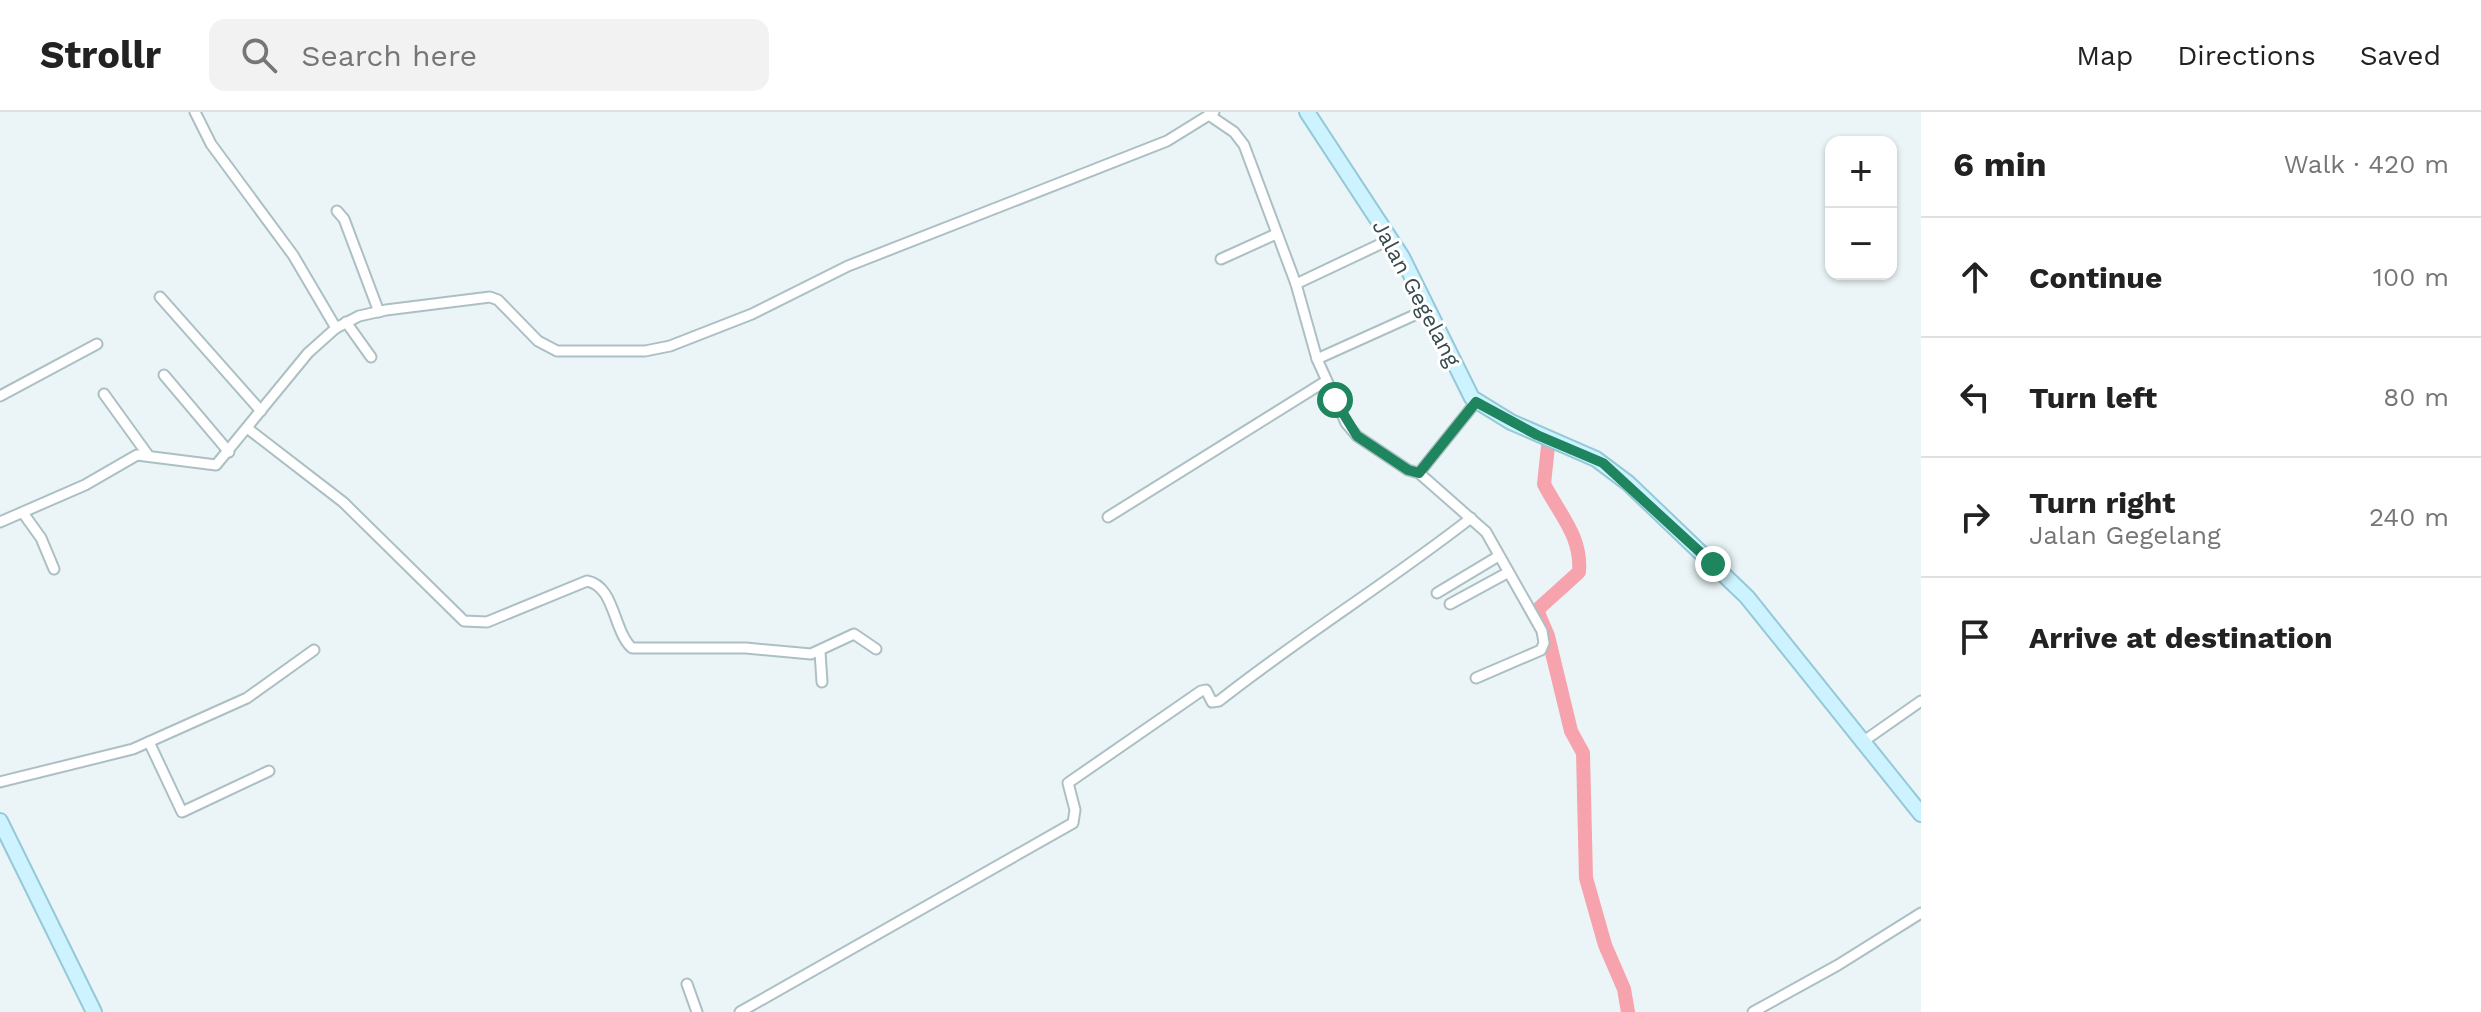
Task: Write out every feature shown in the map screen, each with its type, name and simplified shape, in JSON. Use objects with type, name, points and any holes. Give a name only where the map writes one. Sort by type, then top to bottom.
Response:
[{"type":"street","points":[[195,112],[211,144],[341,325],[371,357]]},
{"type":"street","name":"Jalan Gegelang","points":[[1307,112],[1391,239],[1476,402]]},
{"type":"street","points":[[0,522],[95,480],[125,461],[148,455],[212,466],[229,452],[308,353],[341,325],[379,312],[490,297],[498,300],[538,341],[557,351],[645,351],[670,346],[752,314],[848,266],[1167,141],[1212,114],[1241,139],[1296,284],[1317,359],[1354,433],[1408,470],[1419,473],[1486,532],[1497,557],[1537,622],[1544,643],[1541,650],[1476,678]]},
{"type":"street","points":[[337,211],[344,219],[379,312]]},
{"type":"street","points":[[1221,259],[1276,234]]},
{"type":"street","points":[[1296,284],[1391,239]]},
{"type":"street","points":[[160,297],[261,411]]},
{"type":"street","points":[[1317,359],[1428,309]]},
{"type":"street","points":[[0,396],[97,344]]},
{"type":"street","points":[[164,375],[229,452]]},
{"type":"street","points":[[1108,517],[1326,381]]},
{"type":"street","points":[[104,394],[148,455]]},
{"type":"street","points":[[1419,473],[1476,402],[1537,435],[1596,459],[1628,483],[1747,597],[1921,814]]},
{"type":"street","points":[[247,428],[343,502],[464,621],[487,622],[587,581],[597,583],[603,590],[622,636],[632,648],[820,652],[854,634],[876,649]]},
{"type":"street","points":[[23,513],[41,538],[54,569]]},
{"type":"street","points":[[740,1012],[1073,823],[1076,814],[1068,783],[1203,689],[1212,702],[1219,701],[1264,665],[1387,583],[1471,518]]},
{"type":"street","points":[[1437,593],[1497,557]]},
{"type":"street","points":[[1450,604],[1507,573]]},
{"type":"street","points":[[0,782],[104,758],[149,742],[247,698],[314,650]]},
{"type":"street","points":[[820,652],[822,682]]},
{"type":"street","points":[[1861,743],[1921,701]]},
{"type":"street","points":[[149,742],[182,812],[269,771]]},
{"type":"street","points":[[0,821],[94,1012]]},
{"type":"street","points":[[1753,1012],[1838,965],[1921,913]]},
{"type":"street","points":[[687,984],[697,1012]]},
{"type":"waterway","points":[[1548,446],[1544,484],[1573,536],[1579,572],[1537,610],[1548,636],[1571,731],[1583,753],[1586,878],[1605,945],[1624,989],[1628,1012]]},
{"type":"route","points":[[1335,400],[1349,428],[1357,436],[1408,470],[1419,473],[1476,402],[1537,435],[1603,463],[1713,564]]}]
